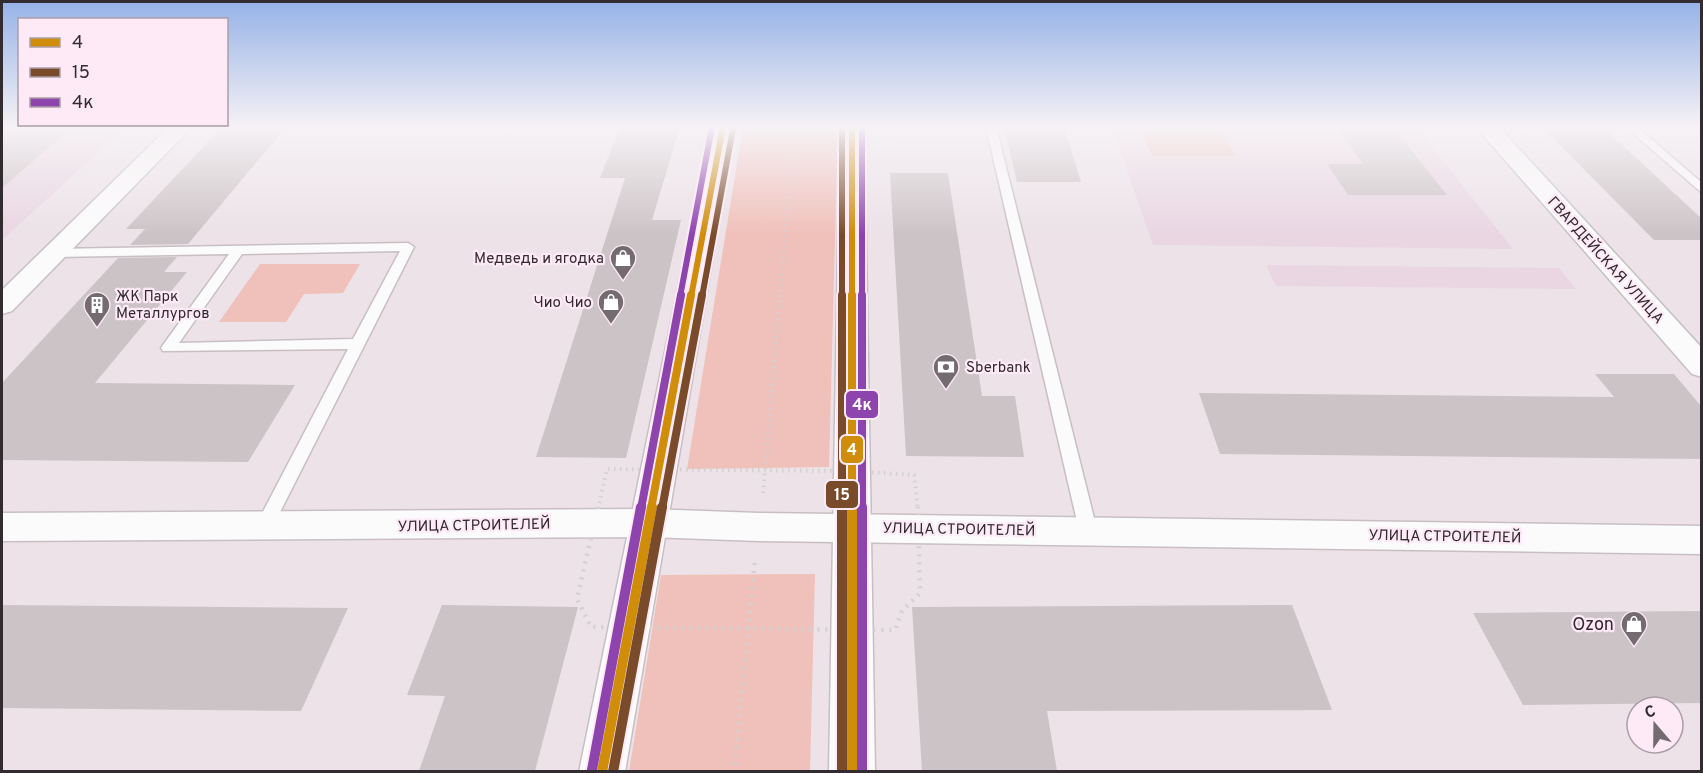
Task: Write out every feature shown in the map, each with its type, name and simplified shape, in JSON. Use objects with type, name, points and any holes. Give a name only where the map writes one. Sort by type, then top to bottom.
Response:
[{"type":"street","points":[[2,305],[145,163]]},
{"type":"street","points":[[602,771],[717,163]]},
{"type":"street","points":[[851,163],[852,771]]},
{"type":"street","name":"ГВАРДЕЙСКАЯ УЛИЦА","points":[[1519,163],[1701,367]]},
{"type":"street","name":"УЛИЦА СТРОИТЕЛЕЙ","points":[[2,527],[649,523],[759,527],[1701,540]]},
{"type":"lane","points":[[1000,163],[1088,530]]},
{"type":"lane","points":[[1671,163],[1701,190]]},
{"type":"lane","points":[[54,253],[408,247],[264,527]]},
{"type":"lane","points":[[238,250],[168,348],[358,344]]},
{"type":"path","points":[[734,771],[747,628],[766,470],[791,163]]},
{"type":"path","points":[[607,469],[852,471],[914,475]]},
{"type":"path","points":[[577,599],[591,627],[895,630],[902,611]]},
{"type":"shaded area","points":[[2,163],[86,163],[2,240]]},
{"type":"shaded area","points":[[737,163],[837,163],[829,467],[687,469]]},
{"type":"shaded area","points":[[1125,163],[1445,163],[1513,249],[1153,245]]},
{"type":"shaded area","points":[[260,264],[360,264],[343,293],[304,294],[286,322],[219,322]]},
{"type":"shaded area","points":[[1266,265],[1559,268],[1576,289],[1276,286]]},
{"type":"shaded area","points":[[815,574],[810,771],[629,771],[661,575]]},
{"type":"building","points":[[2,163],[31,163],[2,188]]},
{"type":"building","points":[[188,163],[256,163],[188,244],[130,245],[145,229],[126,229]]},
{"type":"building","points":[[606,163],[669,163],[652,220],[681,220],[626,458],[536,457],[625,178],[600,178]]},
{"type":"building","points":[[1013,163],[1075,163],[1081,182],[1017,182]]},
{"type":"building","points":[[1422,163],[1447,195],[1348,195],[1327,164]]},
{"type":"building","points":[[1578,163],[1642,163],[1701,218],[1701,240],[1654,240]]},
{"type":"building","points":[[890,173],[948,173],[982,396],[1015,396],[1024,457],[906,456]]},
{"type":"building","name":"ЖК Парк Металлургов","points":[[177,257],[164,272],[187,272],[95,383],[295,385],[248,462],[2,460],[2,383],[118,258]]},
{"type":"building","points":[[1595,374],[1674,374],[1701,406],[1701,459],[1220,454],[1199,393],[1614,397]]},
{"type":"building","points":[[2,605],[348,608],[301,711],[2,708]]},
{"type":"building","points":[[442,605],[578,607],[535,771],[419,771],[445,696],[407,695]]},
{"type":"building","points":[[1292,605],[1332,710],[1047,711],[1057,771],[922,771],[912,607]]},
{"type":"building","points":[[1701,611],[1701,703],[1685,703],[1685,695],[1625,695],[1625,704],[1523,705],[1473,613]]},
{"type":"transit line","name":"4к","points":[[592,770],[705,163]]},
{"type":"transit line","name":"4","points":[[602,772],[716,163]]},
{"type":"transit line","name":"15","points":[[613,772],[727,163]]},
{"type":"transit line","name":"15","points":[[842,163],[842,772]]},
{"type":"transit line","name":"4","points":[[852,163],[852,772]]},
{"type":"transit line","name":"4к","points":[[862,163],[862,772]]},
{"type":"place","name":"Медведь и ягодка","points":[[623,281]]},
{"type":"place","name":"Чио Чио","points":[[611,325]]},
{"type":"place","name":"ЖК Парк Металлургов","points":[[97,328]]},
{"type":"place","name":"Sberbank","points":[[946,390]]},
{"type":"place","name":"Ozon","points":[[1634,647]]}]
